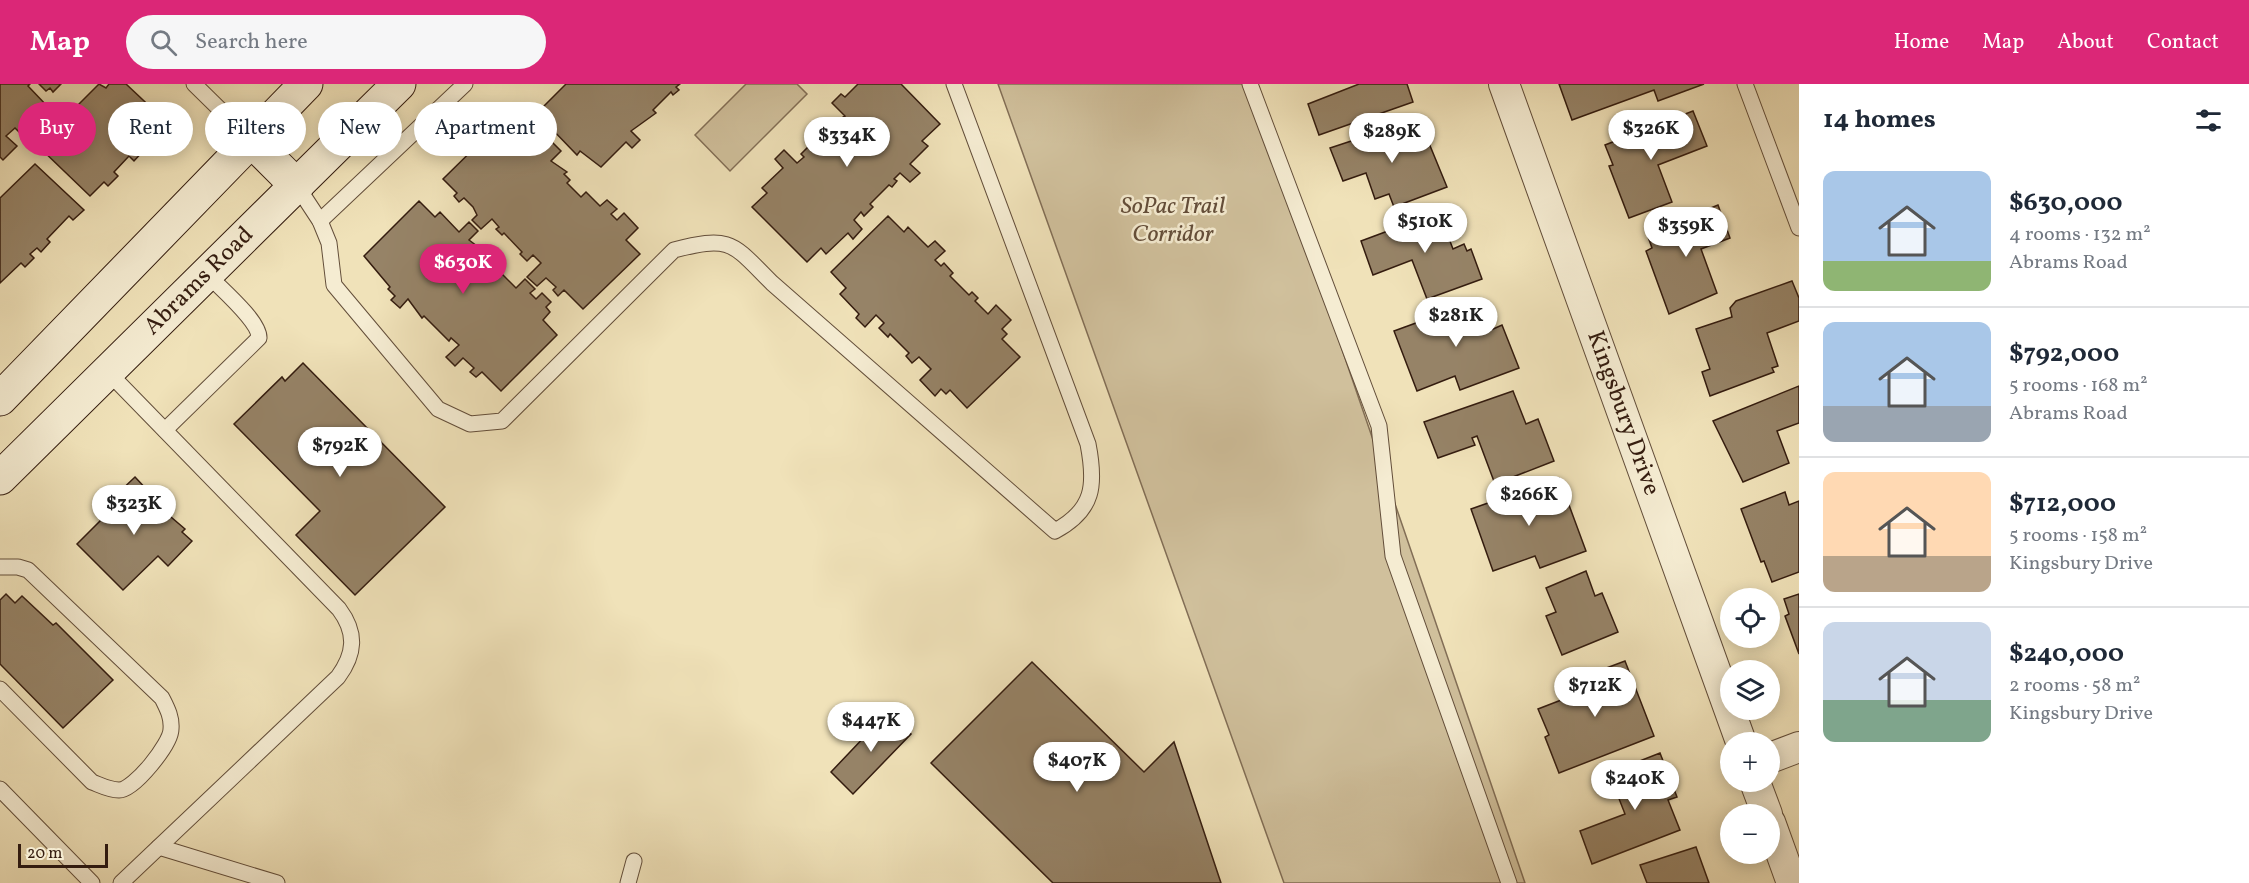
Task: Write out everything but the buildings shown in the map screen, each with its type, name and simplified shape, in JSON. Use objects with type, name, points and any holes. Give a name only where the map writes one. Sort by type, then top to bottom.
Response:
[{"type":"main road","points":[[288,102],[306,84]]},
{"type":"main road","name":"Abrams Road","points":[[0,478],[399,84]]},
{"type":"main road","points":[[1,396],[234,156]]},
{"type":"main road","points":[[267,156],[297,186]]},
{"type":"street","name":"Kingsbury Drive","points":[[1503,84],[1737,732]]},
{"type":"street","points":[[1780,754],[1799,747]]},
{"type":"street","points":[[1780,850],[1792,883]]},
{"type":"lane","points":[[194,84],[212,102]]},
{"type":"lane","points":[[320,221],[465,84]]},
{"type":"lane","points":[[297,186],[320,221],[329,243],[334,285],[438,409],[471,424],[502,421],[674,250],[707,241],[734,246],[772,283],[1055,531],[1074,521],[1088,500],[1094,475],[1088,444],[954,84]]},
{"type":"lane","points":[[1250,84],[1379,426],[1393,556],[1509,883]]},
{"type":"lane","points":[[1745,84],[1799,228]]},
{"type":"lane","points":[[165,430],[259,338],[259,332],[253,321],[207,274]]},
{"type":"lane","points":[[108,372],[339,609],[348,621],[353,649],[348,664],[338,677],[121,883]]},
{"type":"lane","points":[[0,567],[18,567],[28,570],[154,690],[162,698],[171,717],[172,731],[135,782],[121,790],[108,788],[92,782],[0,689]]},
{"type":"lane","points":[[0,789],[92,883]]},
{"type":"lane","points":[[159,847],[276,883]]},
{"type":"lane","points":[[628,883],[634,861]]},
{"type":"green space","points":[[746,84],[797,84],[807,94],[730,171],[695,135]]},
{"type":"green space","name":"SoPac Trail Corridor","points":[[998,84],[1251,84],[1525,883],[1284,883]]}]
